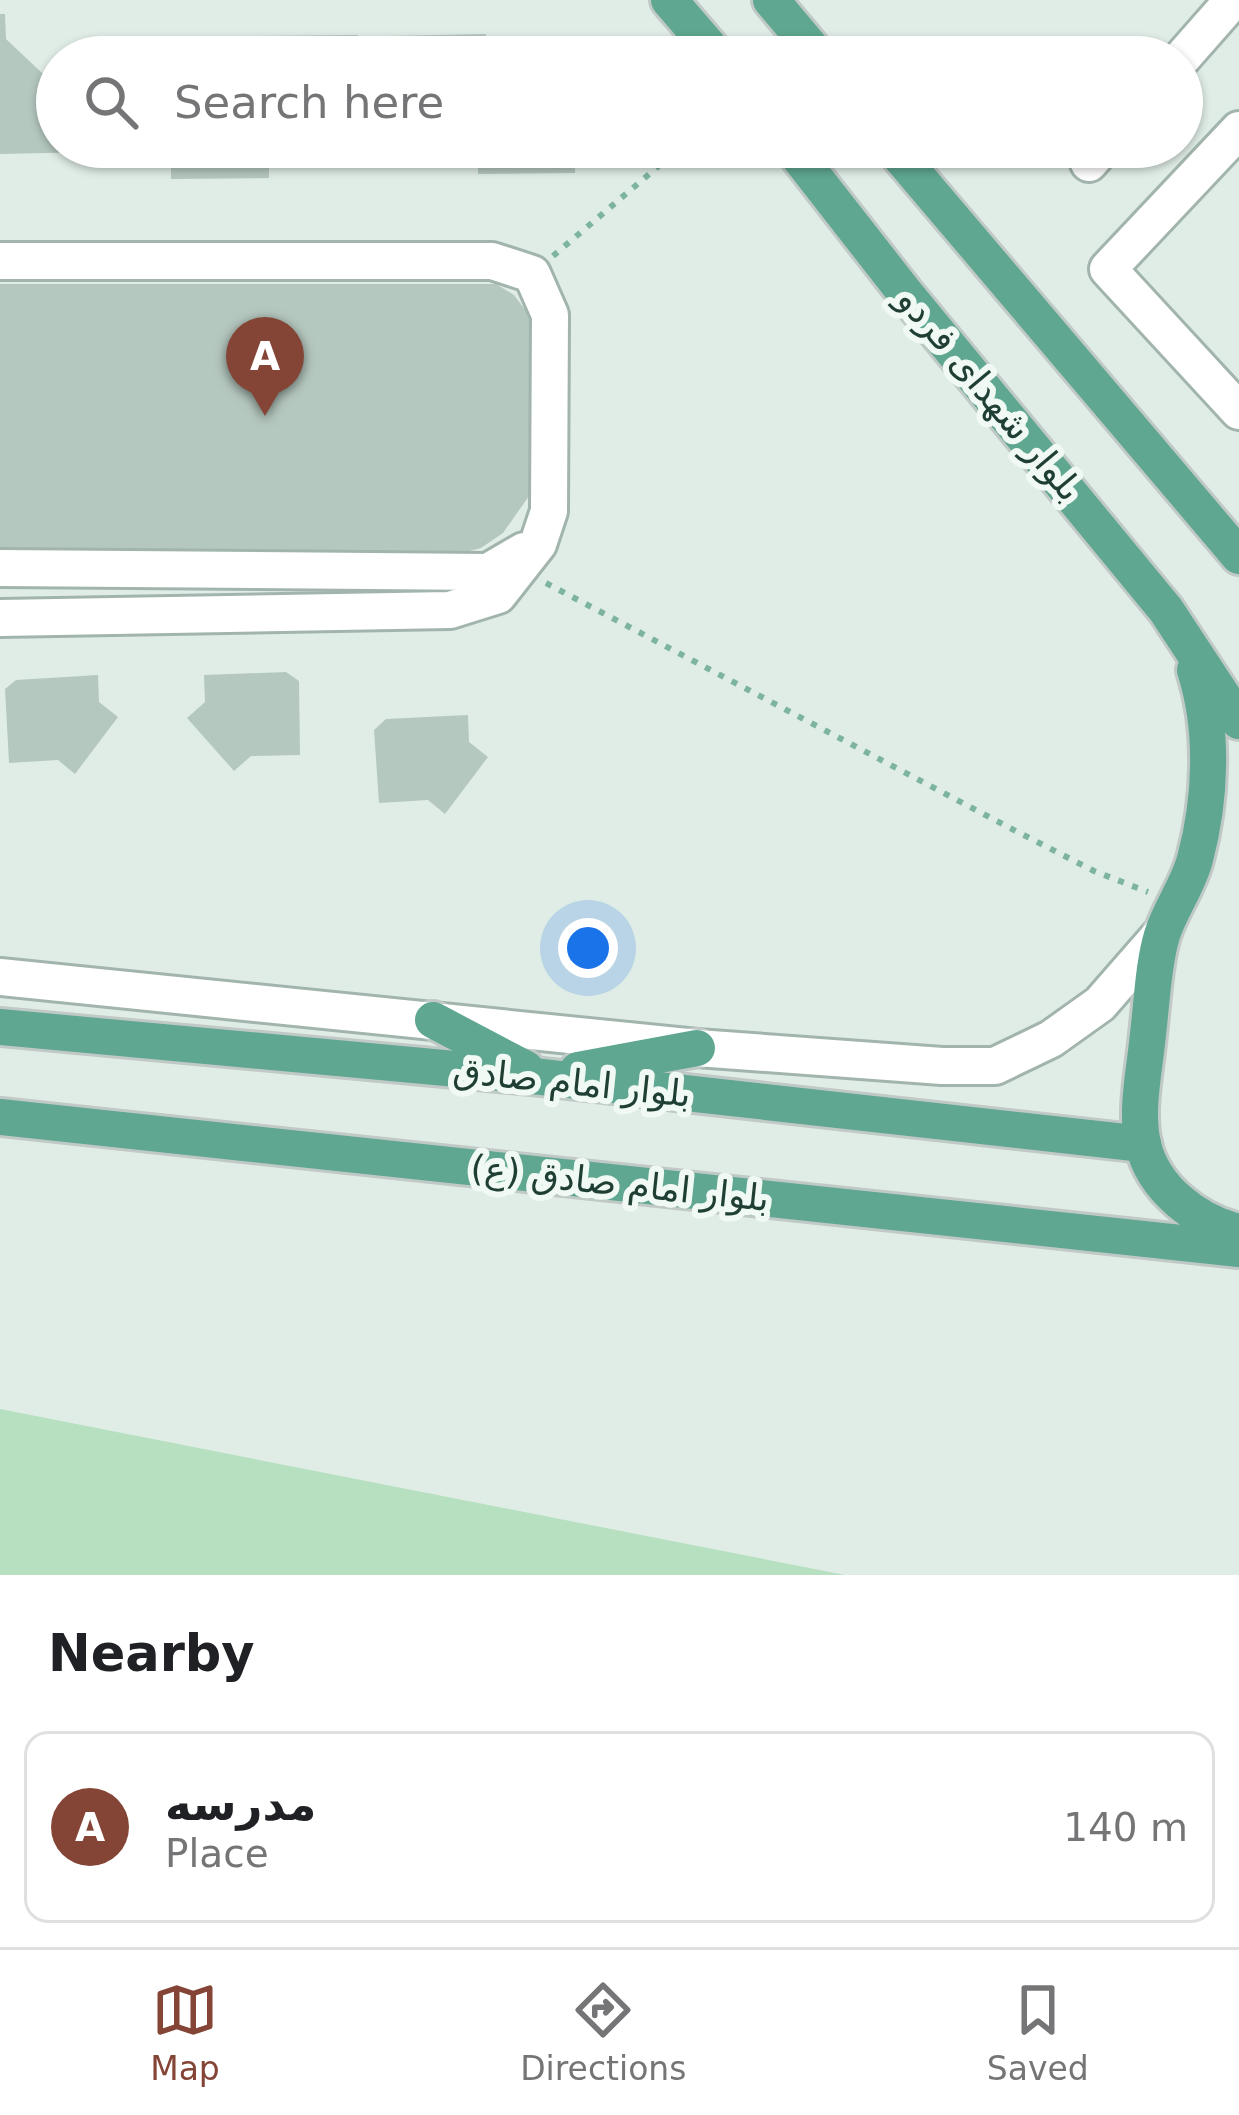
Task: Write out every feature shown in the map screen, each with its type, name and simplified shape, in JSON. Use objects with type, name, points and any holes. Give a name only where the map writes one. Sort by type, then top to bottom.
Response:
[{"type":"main road","points":[[669,0],[700,36]]},
{"type":"main road","points":[[771,0],[802,36]]},
{"type":"main road","name":"بلوار شهدای فردو","points":[[807,168],[1121,552],[1186,644]]},
{"type":"main road","points":[[910,168],[1239,556]]},
{"type":"main road","points":[[1186,644],[1239,721]]},
{"type":"main road","points":[[1186,644],[1202,693],[1209,749],[1195,860],[1162,933],[1142,1091],[1143,1144],[1174,1198],[1216,1226],[1239,1232]]},
{"type":"main road","points":[[434,1020],[542,1077],[698,1048]]},
{"type":"main road","name":"بلوار امام صادق","points":[[0,1027],[542,1077],[1143,1144]]},
{"type":"main road","name":"بلوار امام صادق (ع)","points":[[0,1118],[1239,1250]]},
{"type":"street","points":[[1201,36],[1233,0]]},
{"type":"street","points":[[1233,148],[1108,269],[1239,411]]},
{"type":"street","points":[[0,261],[492,261],[532,274],[550,316],[549,512],[528,556],[498,595],[450,610],[0,618]]},
{"type":"street","points":[[0,568],[488,572],[528,556]]},
{"type":"street","points":[[0,977],[698,1048],[995,1066],[1051,1040],[1100,1004],[1162,933]]},
{"type":"path","points":[[532,274],[656,168]]},
{"type":"path","points":[[528,556],[1094,871],[1136,890],[1180,898]]},
{"type":"green space","points":[[0,1409],[845,1575],[0,1575]]},
{"type":"building","points":[[0,14],[5,14],[6,39],[36,67],[36,153],[0,154]]},
{"type":"building","points":[[486,34],[486,36],[389,36]]},
{"type":"building","points":[[171,168],[269,168],[269,178],[171,179]]},
{"type":"building","points":[[478,168],[575,168],[575,173],[478,174]]},
{"type":"building","points":[[0,284],[496,284],[514,295],[529,315],[529,496],[503,533],[481,548],[454,555],[0,557]]},
{"type":"building","points":[[286,672],[299,681],[300,755],[251,756],[234,771],[187,718],[205,702],[204,675]]},
{"type":"building","points":[[98,675],[99,702],[118,717],[75,774],[58,760],[9,763],[5,689],[16,680]]},
{"type":"building","points":[[468,715],[469,742],[488,757],[445,814],[428,800],[379,803],[374,730],[386,719]]},
{"type":"place","name":"مدرسه","points":[[265,416]]}]
